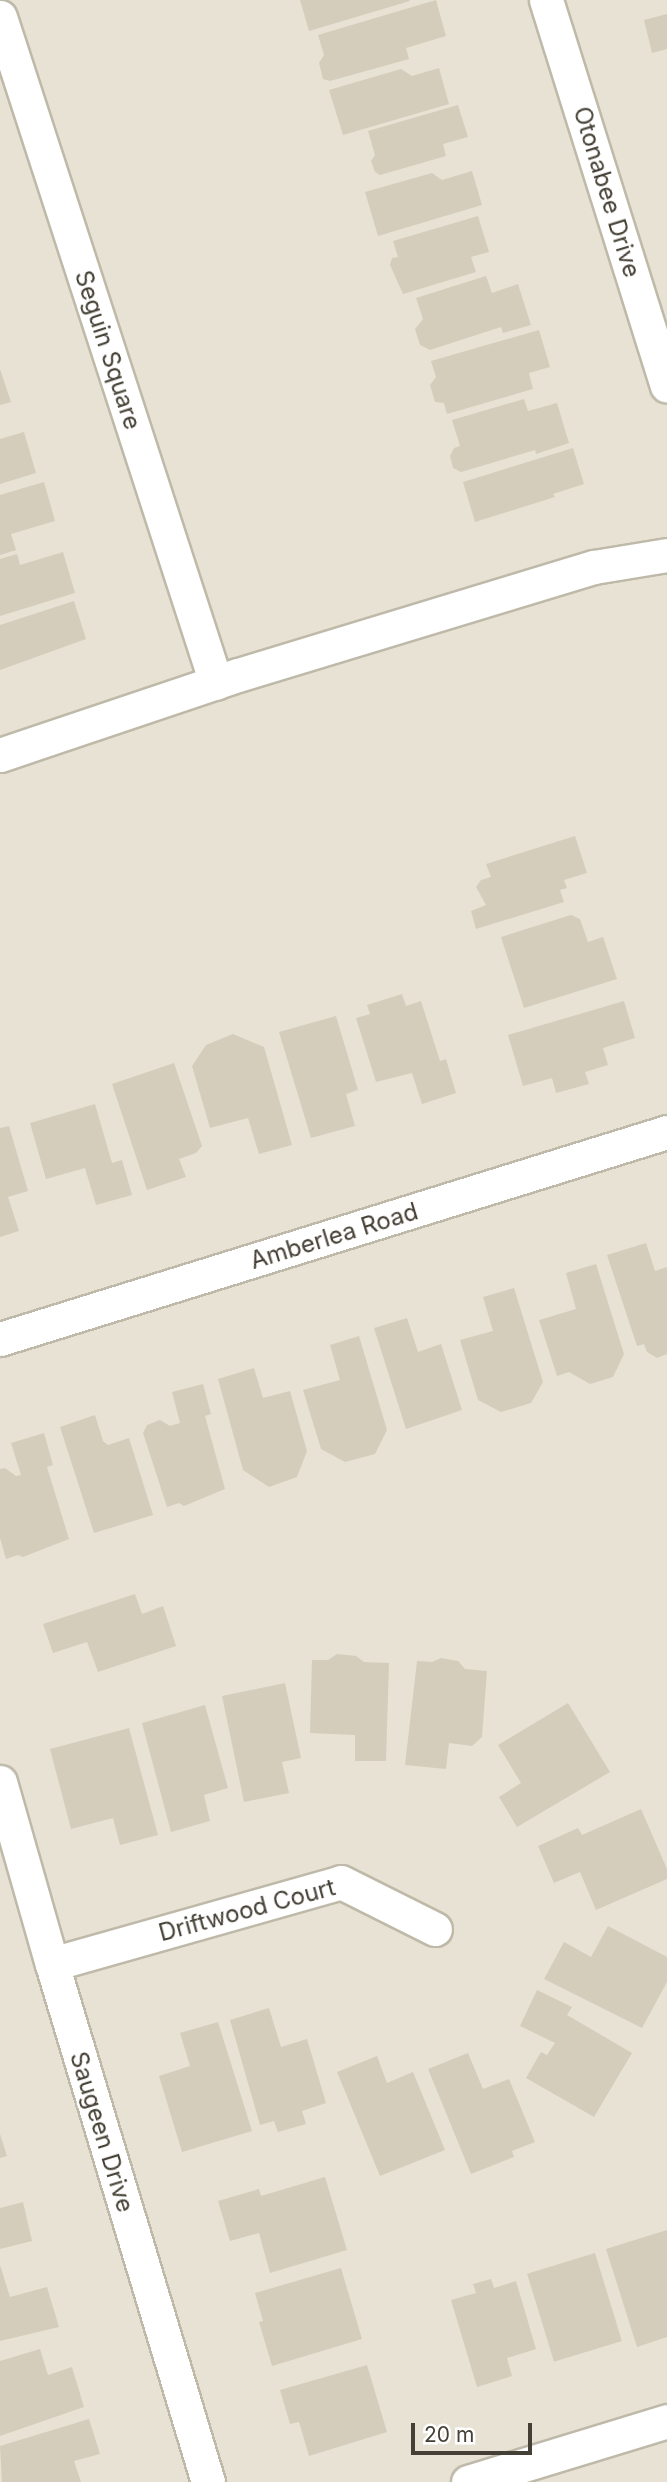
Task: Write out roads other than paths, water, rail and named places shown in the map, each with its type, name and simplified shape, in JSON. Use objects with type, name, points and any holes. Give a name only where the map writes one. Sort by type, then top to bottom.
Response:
[{"type":"street","name":"Otonabee Drive","points":[[546,0],[667,385]]},
{"type":"street","name":"Seguin Square","points":[[0,17],[216,683]]},
{"type":"street","points":[[0,755],[216,683],[594,567],[667,555]]},
{"type":"street","name":"Amberlea Road","points":[[0,1339],[667,1132]]},
{"type":"street","name":"Saugeen Drive","points":[[0,1782],[52,1965],[208,2482]]},
{"type":"street","name":"Driftwood Court","points":[[52,1965],[341,1882],[435,1929]]},
{"type":"street","points":[[468,2482],[667,2421]]}]
